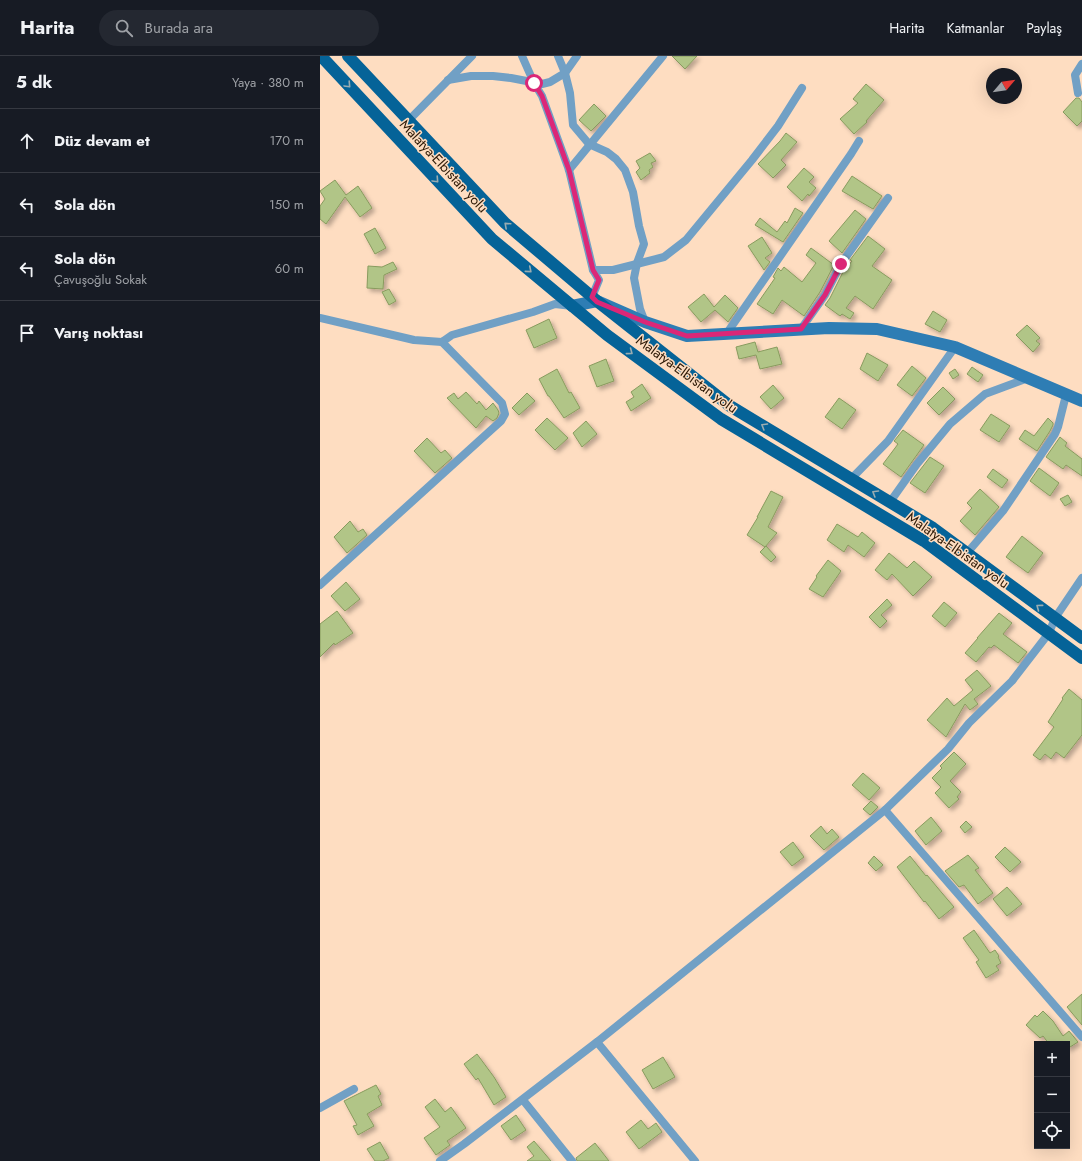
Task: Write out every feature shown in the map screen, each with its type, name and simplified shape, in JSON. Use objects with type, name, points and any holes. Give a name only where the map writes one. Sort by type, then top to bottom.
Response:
[{"type":"main road","name":"Malatya-Elbistan yolu","points":[[321,56],[492,239],[608,335],[722,419],[924,541],[1082,658]]},
{"type":"main road","name":"Malatya-Elbistan yolu","points":[[348,56],[505,223],[594,299],[730,406],[933,528],[1082,638]]},
{"type":"street","points":[[409,120],[472,56]]},
{"type":"street","points":[[522,56],[534,83],[542,96],[569,170],[593,270],[599,280],[594,299]]},
{"type":"street","points":[[558,56],[565,73],[570,93],[573,125],[589,144],[607,152],[616,159],[625,170],[633,192],[644,244],[637,263],[634,278],[640,309],[645,322]]},
{"type":"street","points":[[448,80],[471,76],[512,78],[542,84],[550,82],[565,73],[577,56]]},
{"type":"street","points":[[569,170],[663,56]]},
{"type":"street","points":[[1078,93],[1075,75],[1082,64]]},
{"type":"street","points":[[593,270],[613,270],[664,257],[686,240],[778,126],[802,88]]},
{"type":"street","points":[[727,333],[859,141]]},
{"type":"street","points":[[801,329],[825,295],[841,264],[888,198]]},
{"type":"street","points":[[320,318],[414,340],[442,342],[452,336],[555,304],[572,306],[594,299],[645,322],[687,336],[801,329],[877,329],[955,347],[1082,401]]},
{"type":"street","points":[[320,585],[501,421],[505,414],[502,403],[442,342]]},
{"type":"street","points":[[851,479],[888,440],[955,347]]},
{"type":"street","points":[[890,502],[917,464],[950,424],[985,394],[1028,378]]},
{"type":"street","points":[[967,553],[1003,511],[1055,434],[1066,394]]},
{"type":"street","points":[[440,1161],[523,1100],[597,1042],[885,810],[948,749],[969,723],[1012,681],[1049,633],[1055,618],[1082,578]]},
{"type":"street","points":[[885,810],[1082,1037]]},
{"type":"street","points":[[597,1042],[695,1161]]},
{"type":"street","points":[[320,1108],[354,1088]]},
{"type":"street","points":[[523,1100],[572,1161]]},
{"type":"building","points":[[672,56],[697,56],[685,69]]},
{"type":"building","points":[[866,84],[884,100],[866,121],[867,122],[854,134],[840,119],[858,103],[853,99]]},
{"type":"building","points":[[1076,98],[1079,98],[1082,102],[1082,121],[1077,126],[1063,112]]},
{"type":"building","points":[[594,104],[606,116],[591,131],[579,120]]},
{"type":"building","points":[[786,133],[797,142],[781,160],[786,165],[773,178],[758,164]]},
{"type":"building","points":[[650,153],[656,161],[651,163],[653,167],[649,170],[650,173],[641,180],[636,172],[640,168],[636,161]]},
{"type":"building","points":[[804,168],[814,177],[809,182],[816,188],[802,201],[787,187]]},
{"type":"building","points":[[852,176],[882,196],[873,209],[842,191]]},
{"type":"building","points":[[335,180],[346,195],[358,186],[372,208],[360,217],[345,197],[326,224],[320,219],[320,206],[325,199],[320,191]]},
{"type":"building","points":[[795,208],[803,213],[783,242],[755,225],[760,218],[777,232],[785,221],[787,223]]},
{"type":"building","points":[[855,210],[866,219],[842,253],[829,241]]},
{"type":"building","points":[[375,228],[386,248],[375,254],[364,234]]},
{"type":"building","points":[[868,236],[885,249],[872,266],[892,280],[873,309],[855,296],[846,308],[854,313],[850,319],[842,314],[840,316],[825,305],[843,272],[852,261],[850,260]]},
{"type":"building","points":[[762,237],[772,253],[765,258],[770,262],[764,270],[748,246]]},
{"type":"building","points":[[811,248],[834,265],[820,292],[804,316],[782,300],[773,314],[757,304],[775,278],[773,277],[778,268],[781,271],[784,267],[802,282],[816,263],[806,255]]},
{"type":"building","points":[[393,262],[397,269],[384,275],[383,289],[367,288],[368,266],[382,267]]},
{"type":"building","points":[[389,289],[396,301],[389,305],[382,292]]},
{"type":"building","points":[[704,294],[714,307],[725,295],[738,308],[728,322],[715,310],[701,322],[688,307]]},
{"type":"building","points":[[933,311],[947,320],[940,332],[925,324]]},
{"type":"building","points":[[549,319],[557,338],[534,348],[526,330]]},
{"type":"building","points":[[1027,325],[1040,338],[1036,341],[1040,344],[1033,352],[1016,335]]},
{"type":"building","points":[[755,342],[758,352],[777,347],[782,364],[760,369],[756,355],[739,359],[736,347]]},
{"type":"building","points":[[867,353],[888,365],[878,381],[860,369]]},
{"type":"building","points":[[606,359],[614,381],[597,387],[589,366]]},
{"type":"building","points":[[912,366],[926,378],[912,396],[897,385]]},
{"type":"building","points":[[972,367],[983,375],[978,382],[967,374]]},
{"type":"building","points":[[557,369],[569,393],[571,392],[580,408],[564,418],[548,396],[539,379]]},
{"type":"building","points":[[955,369],[959,375],[953,379],[949,373]]},
{"type":"building","points":[[642,384],[651,398],[631,411],[626,402],[634,397],[631,392]]},
{"type":"building","points":[[773,385],[784,398],[771,409],[760,397]]},
{"type":"building","points":[[943,387],[955,399],[939,415],[927,403]]},
{"type":"building","points":[[466,392],[477,404],[479,401],[486,410],[493,403],[499,413],[497,418],[493,421],[486,416],[476,428],[447,398],[454,393],[458,399]]},
{"type":"building","points":[[527,393],[535,401],[519,415],[512,408]]},
{"type":"building","points":[[839,398],[856,410],[842,429],[825,417]]},
{"type":"building","points":[[991,414],[1010,426],[999,442],[980,430]]},
{"type":"building","points":[[547,418],[568,438],[555,450],[535,430]]},
{"type":"building","points":[[1048,418],[1053,425],[1037,451],[1019,439],[1025,430],[1034,436]]},
{"type":"building","points":[[586,421],[597,434],[582,447],[573,433]]},
{"type":"building","points":[[903,430],[924,445],[901,477],[883,464],[898,444],[894,441]]},
{"type":"building","points":[[1060,437],[1067,443],[1065,446],[1082,459],[1082,476],[1066,465],[1063,469],[1046,457]]},
{"type":"building","points":[[427,438],[441,453],[445,450],[452,458],[435,473],[414,451]]},
{"type":"building","points":[[930,457],[944,466],[925,493],[910,483]]},
{"type":"building","points":[[1039,468],[1059,483],[1050,496],[1030,481]]},
{"type":"building","points":[[993,469],[1008,480],[1002,488],[987,477]]},
{"type":"building","points":[[980,489],[999,507],[975,535],[960,521],[972,508],[967,503]]},
{"type":"building","points":[[771,491],[783,497],[768,527],[777,533],[765,547],[747,535]]},
{"type":"building","points":[[1068,495],[1072,502],[1065,506],[1060,499]]},
{"type":"building","points":[[350,521],[358,532],[363,529],[367,535],[347,553],[334,537]]},
{"type":"building","points":[[837,524],[858,537],[862,532],[875,543],[864,557],[848,545],[844,552],[827,540]]},
{"type":"building","points":[[1022,536],[1043,553],[1028,573],[1006,557]]},
{"type":"building","points":[[766,546],[776,557],[771,562],[760,552]]},
{"type":"building","points":[[889,553],[907,568],[914,561],[932,577],[913,596],[892,574],[887,580],[875,570]]},
{"type":"building","points":[[828,560],[841,571],[823,597],[809,589],[817,577],[816,576]]},
{"type":"building","points":[[346,582],[360,599],[345,611],[331,596]]},
{"type":"building","points":[[887,599],[892,605],[881,615],[887,621],[880,628],[869,617]]},
{"type":"building","points":[[944,602],[957,613],[945,627],[932,616]]},
{"type":"building","points":[[337,611],[353,633],[335,645],[334,643],[320,657],[320,624]]},
{"type":"building","points":[[999,613],[1012,623],[1003,634],[1027,652],[1018,663],[994,645],[991,648],[989,647],[976,662],[965,653]]},
{"type":"building","points":[[977,670],[991,686],[974,699],[978,704],[970,710],[965,704],[946,737],[927,720],[947,698],[954,706],[973,690],[965,680]]},
{"type":"building","points":[[1069,689],[1082,700],[1082,735],[1064,758],[1056,752],[1051,759],[1045,754],[1040,760],[1033,755],[1054,727],[1048,722]]},
{"type":"building","points":[[954,752],[966,764],[950,781],[961,792],[957,797],[959,799],[949,808],[935,793],[941,787],[932,778],[942,768],[940,766]]},
{"type":"building","points":[[863,773],[880,788],[869,800],[852,785]]},
{"type":"building","points":[[871,801],[878,807],[870,815],[863,809]]},
{"type":"building","points":[[931,817],[942,831],[926,845],[915,831]]},
{"type":"building","points":[[966,821],[972,827],[965,833],[960,827]]},
{"type":"building","points":[[821,826],[827,834],[832,829],[839,837],[824,850],[810,836]]},
{"type":"building","points":[[793,842],[804,857],[792,866],[780,852]]},
{"type":"building","points":[[1005,847],[1021,862],[1010,872],[995,857]]},
{"type":"building","points":[[968,855],[979,868],[975,870],[993,893],[978,904],[964,885],[959,887],[945,871]]},
{"type":"building","points":[[874,856],[883,865],[876,871],[868,863]]},
{"type":"building","points":[[910,856],[954,907],[939,919],[897,867]]},
{"type":"building","points":[[1007,887],[1022,904],[1007,916],[993,899]]},
{"type":"building","points":[[974,930],[990,953],[995,950],[1001,963],[996,966],[999,970],[986,978],[976,962],[979,960],[963,938]]},
{"type":"building","points":[[1082,994],[1082,1025],[1067,1007]]},
{"type":"building","points":[[1043,1011],[1053,1021],[1063,1036],[1069,1031],[1078,1042],[1070,1047],[1070,1041],[1047,1041],[1043,1036],[1040,1038],[1026,1025],[1035,1015],[1037,1017]]},
{"type":"building","points":[[477,1054],[494,1077],[506,1097],[494,1105],[478,1078],[476,1080],[464,1064]]},
{"type":"building","points":[[663,1057],[675,1077],[653,1089],[642,1070]]},
{"type":"building","points":[[376,1085],[381,1094],[378,1096],[382,1105],[367,1114],[374,1126],[358,1135],[353,1126],[357,1125],[344,1101]]},
{"type":"building","points":[[435,1099],[445,1112],[451,1107],[466,1128],[447,1141],[450,1145],[436,1155],[424,1138],[440,1127],[425,1107]]},
{"type":"building","points":[[516,1115],[526,1130],[511,1140],[501,1126]]},
{"type":"building","points":[[641,1120],[648,1129],[656,1123],[662,1132],[639,1149],[626,1132]]},
{"type":"building","points":[[534,1141],[551,1161],[527,1161],[534,1156],[527,1147]]},
{"type":"building","points":[[380,1142],[389,1158],[383,1161],[375,1161],[367,1149]]},
{"type":"building","points":[[595,1143],[609,1161],[577,1161],[576,1158]]},
{"type":"route","points":[[534,83],[542,96],[569,170],[593,270],[599,280],[592,297],[597,302],[645,322],[687,336],[801,329],[825,295],[841,264]]}]
